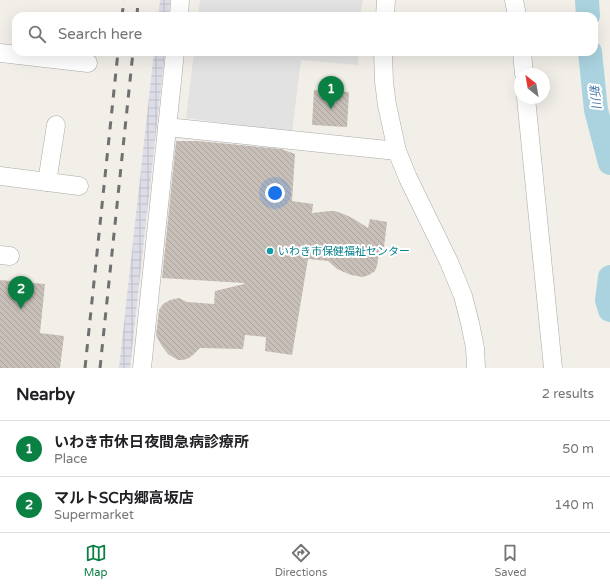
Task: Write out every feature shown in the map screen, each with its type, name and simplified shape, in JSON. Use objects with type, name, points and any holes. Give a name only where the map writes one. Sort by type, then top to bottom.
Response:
[{"type":"street","points":[[179,12],[180,0]]},
{"type":"street","points":[[385,12],[386,0]]},
{"type":"street","points":[[514,0],[516,12]]},
{"type":"street","points":[[0,53],[12,54]]},
{"type":"street","points":[[24,56],[88,64]]},
{"type":"street","points":[[142,368],[175,56]]},
{"type":"street","points":[[383,56],[387,105],[397,151],[408,178],[449,262],[463,296],[475,348],[476,368]]},
{"type":"street","points":[[522,56],[523,68]]},
{"type":"street","points":[[527,104],[552,368]]},
{"type":"street","points":[[47,182],[56,125]]},
{"type":"street","points":[[167,127],[397,151]]},
{"type":"street","points":[[0,176],[79,186]]},
{"type":"shaded area","points":[[160,0],[170,0],[169,12],[158,12]]},
{"type":"shaded area","points":[[200,0],[363,0],[361,12],[198,12]]},
{"type":"shaded area","points":[[154,56],[165,56],[130,368],[119,368]]},
{"type":"shaded area","points":[[194,56],[358,56],[358,65],[301,60],[292,132],[186,118]]},
{"type":"building","points":[[314,90],[349,92],[347,127],[312,125]]},
{"type":"building","name":"いわき市保健福祉センター","points":[[176,141],[198,141],[281,149],[295,154],[292,201],[313,204],[312,213],[335,211],[354,219],[368,228],[370,219],[387,222],[384,247],[380,247],[377,266],[375,271],[369,275],[363,277],[351,275],[337,269],[328,261],[308,259],[292,355],[265,351],[266,337],[245,335],[243,349],[200,348],[189,358],[178,360],[168,354],[159,341],[156,335],[159,310],[163,304],[170,300],[179,298],[187,302],[214,304],[215,291],[244,284],[162,278]]},
{"type":"building","points":[[0,280],[45,284],[40,333],[64,336],[60,368],[0,368]]},
{"type":"waterway","name":"新川","points":[[587,0],[588,12]]},
{"type":"waterway","name":"新川","points":[[590,56],[596,110],[610,163]]},
{"type":"waterway","name":"新川","points":[[610,277],[607,300],[610,310]]},
{"type":"railway","points":[[122,12],[124,0]]},
{"type":"railway","points":[[137,12],[138,0]]},
{"type":"railway","points":[[85,368],[118,56]]},
{"type":"railway","points":[[100,368],[133,56]]},
{"type":"place","name":"いわき市休日夜間急病診療所","points":[[331,109]]},
{"type":"place","name":"いわき市保健福祉センター","points":[[270,251]]},
{"type":"place","name":"マルトSC内郷高坂店","points":[[21,309]]}]
